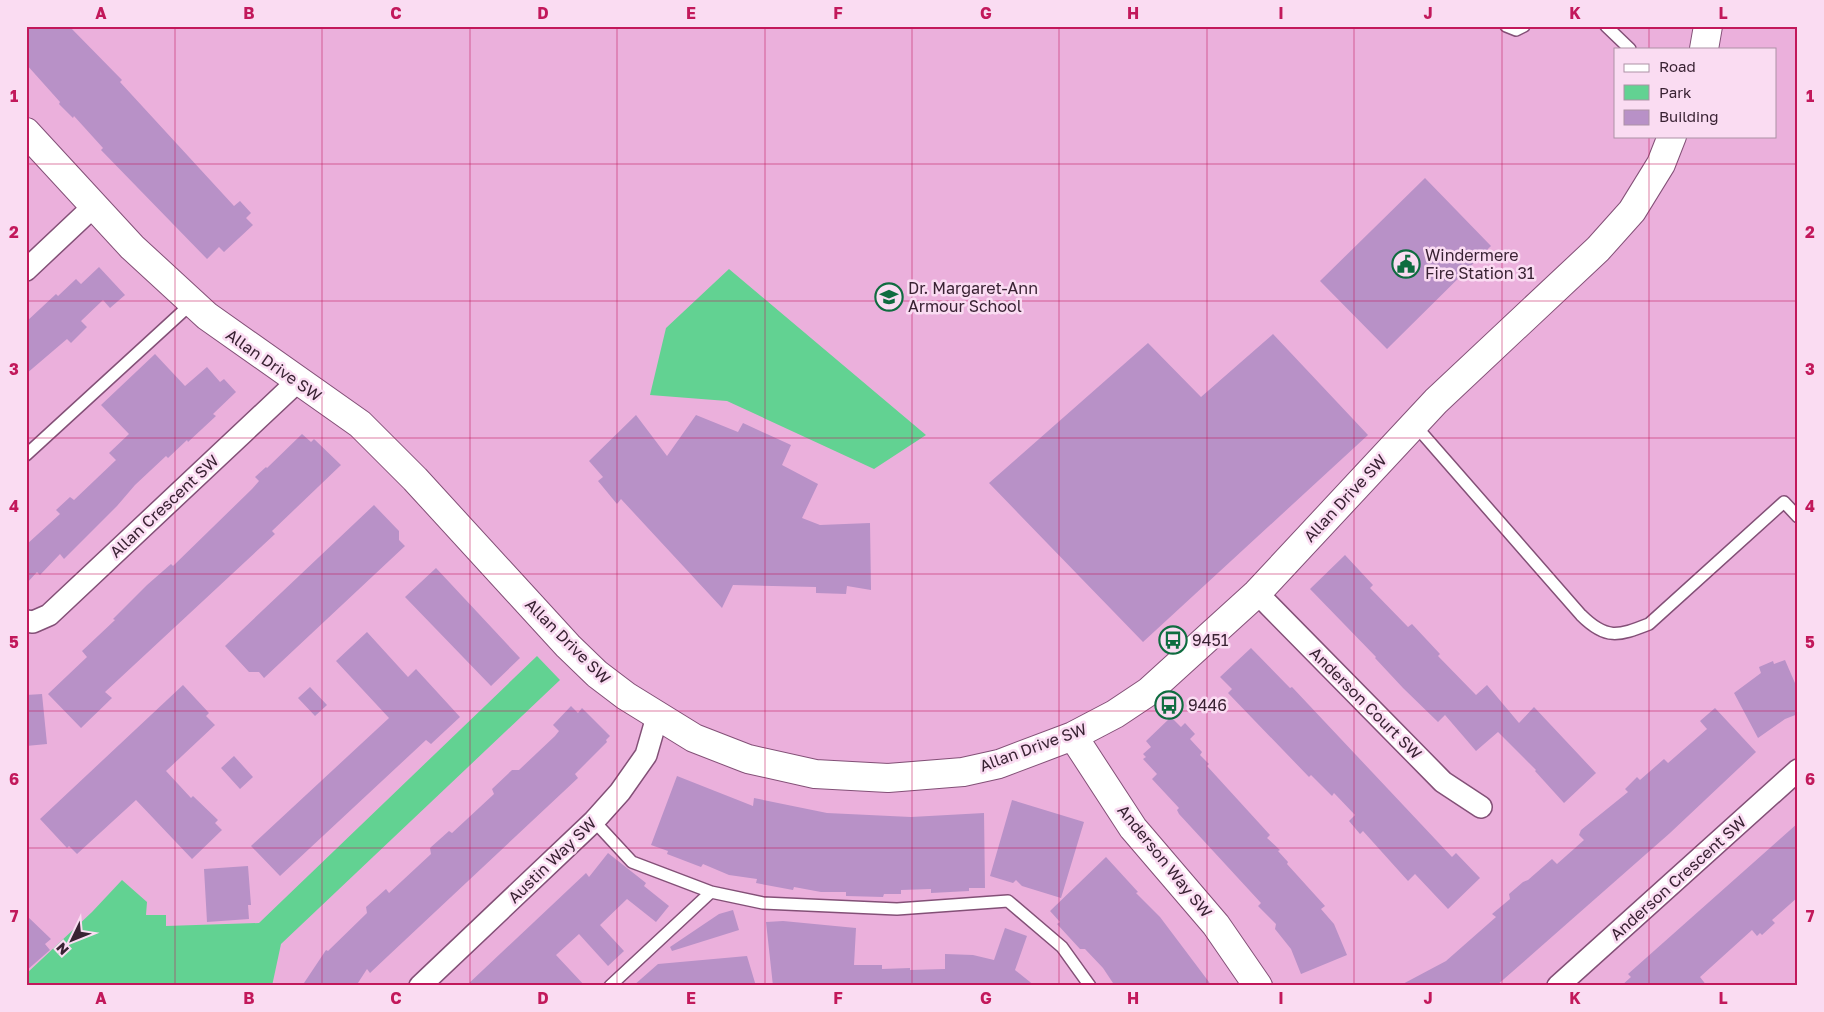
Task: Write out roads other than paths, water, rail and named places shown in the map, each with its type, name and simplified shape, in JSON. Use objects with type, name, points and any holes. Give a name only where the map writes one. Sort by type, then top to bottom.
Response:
[{"type":"street","points":[[1704,48],[1708,26]]},
{"type":"street","name":"Allan Drive SW","points":[[26,132],[150,265],[192,303],[236,339],[360,424],[415,479],[568,646],[597,674],[657,717],[718,749],[765,763],[815,774],[888,778],[963,772],[999,764],[1073,736],[1115,714],[1148,692],[1257,593],[1436,401],[1598,249],[1632,211],[1661,164],[1671,138]]},
{"type":"street","points":[[26,270],[94,206]]},
{"type":"street","name":"Allan Crescent SW","points":[[26,621],[33,622],[49,615],[298,381]]},
{"type":"street","name":"Anderson Court SW","points":[[1257,593],[1443,782],[1481,807]]},
{"type":"street","name":"Austin Way SW","points":[[420,986],[594,821],[620,792],[646,755],[657,717]]},
{"type":"street","name":"Anderson Way SW","points":[[1073,736],[1134,828],[1216,924],[1258,986]]},
{"type":"street","name":"Anderson Crescent SW","points":[[1558,986],[1798,770]]},
{"type":"lane","points":[[1506,26],[1516,30],[1524,26]]},
{"type":"lane","points":[[1606,26],[1629,48]]},
{"type":"lane","points":[[26,455],[192,303]]},
{"type":"lane","points":[[1414,424],[1581,615],[1594,628],[1606,634],[1625,634],[1649,624],[1784,502],[1798,516]]},
{"type":"lane","points":[[594,821],[632,862],[711,892],[763,903],[897,909],[1008,901],[1062,946],[1090,986]]},
{"type":"lane","points":[[610,986],[711,892]]},
{"type":"place","name":"Windermere Fire Station 31","points":[[1406,264]]},
{"type":"place","name":"Dr. Margaret-Ann Armour School","points":[[889,297]]},
{"type":"place","name":"9451","points":[[1173,640]]},
{"type":"place","name":"9446","points":[[1169,705]]}]
